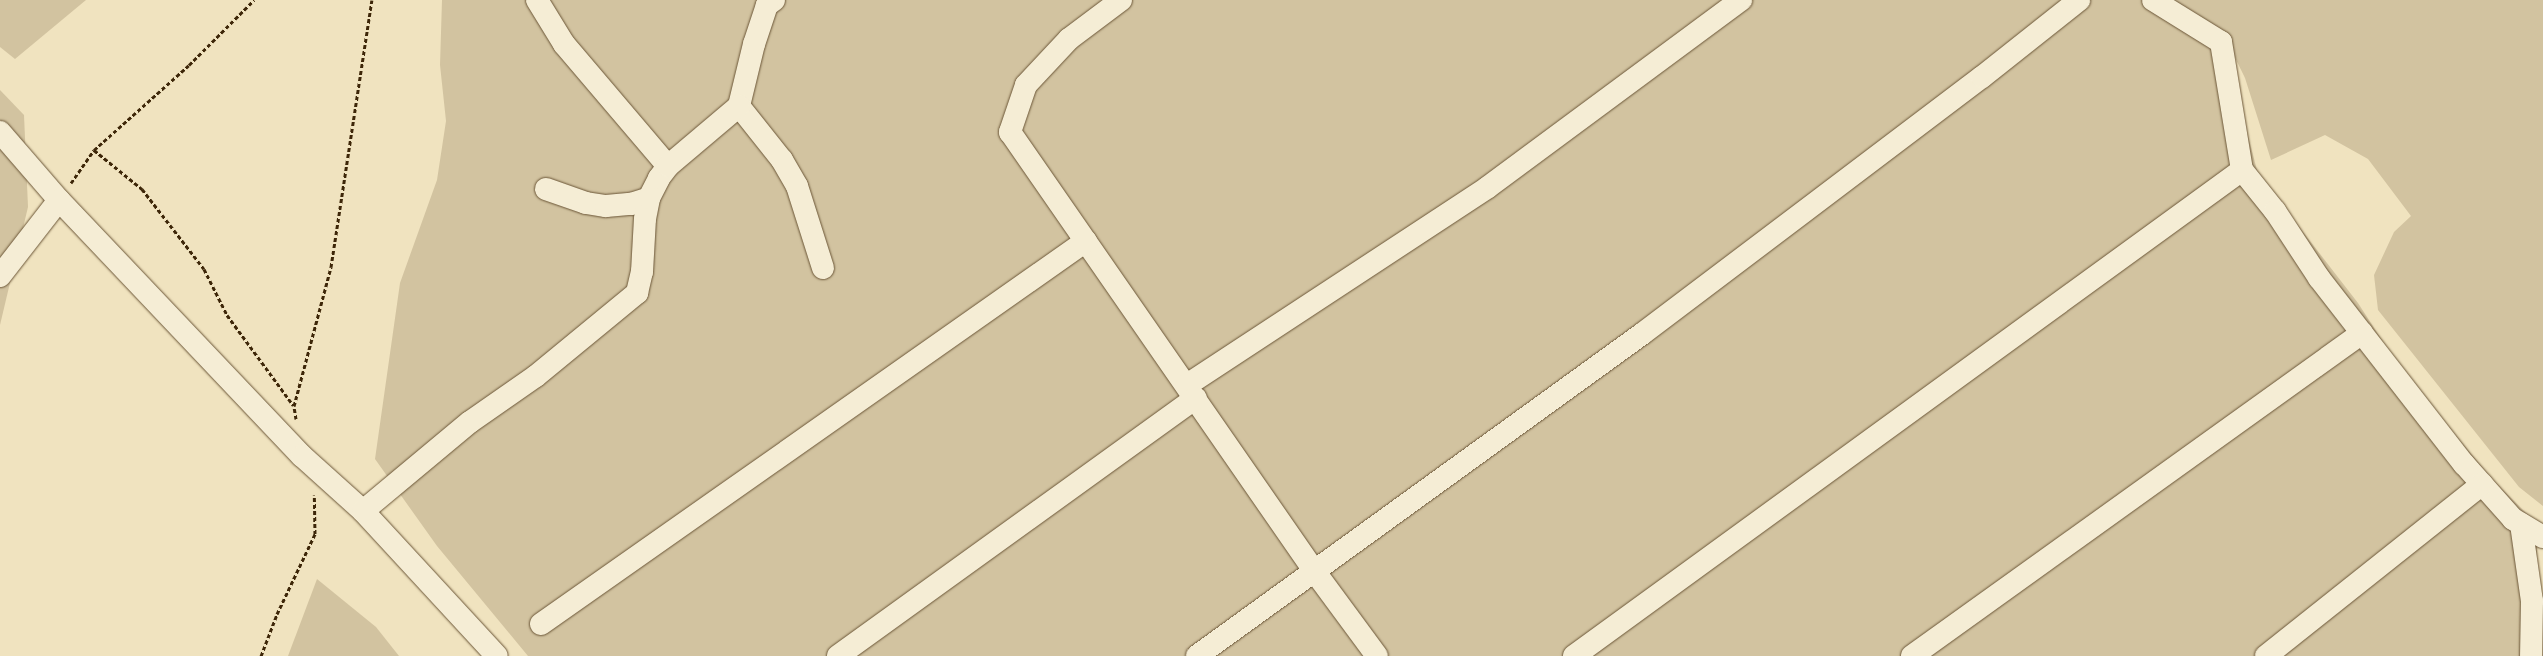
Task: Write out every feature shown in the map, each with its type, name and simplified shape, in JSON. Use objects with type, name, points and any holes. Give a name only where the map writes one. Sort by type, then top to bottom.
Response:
[{"type":"street","points":[[537,0],[564,44],[668,166]]},
{"type":"street","points":[[363,511],[470,422],[536,376],[637,293],[642,272],[645,219],[649,198],[668,166],[739,106],[754,44],[767,5],[774,0]]},
{"type":"street","points":[[1121,0],[1069,40],[1026,85],[1010,132],[1192,391],[1315,572],[1377,656]]},
{"type":"street","points":[[838,656],[1192,391],[1488,187],[1741,0]]},
{"type":"street","points":[[1197,656],[1650,329],[1982,77],[2079,0]]},
{"type":"street","points":[[2153,0],[2221,42],[2242,170],[2274,211],[2318,278],[2482,484],[2513,519],[2543,537]]},
{"type":"street","points":[[739,106],[782,160],[797,186],[823,268]]},
{"type":"street","points":[[0,132],[59,200],[302,456],[363,511],[497,656]]},
{"type":"street","points":[[1574,656],[2242,170]]},
{"type":"street","points":[[546,189],[586,203],[606,206],[631,204],[649,198]]},
{"type":"street","points":[[2,271],[59,200]]},
{"type":"street","points":[[540,624],[1086,241]]},
{"type":"street","points":[[1912,656],[2362,333]]},
{"type":"street","points":[[2266,656],[2482,484]]},
{"type":"street","points":[[2521,524],[2532,601],[2531,656]]},
{"type":"path","points":[[59,200],[94,150],[189,65],[254,0]]},
{"type":"path","points":[[297,422],[294,406],[331,268],[372,0]]},
{"type":"path","points":[[94,150],[142,189],[204,269],[227,315],[294,406]]},
{"type":"path","points":[[261,656],[277,614],[315,534],[312,488]]},
{"type":"shaded area","points":[[0,0],[86,0],[15,59],[0,47]]},
{"type":"shaded area","points":[[442,0],[2164,0],[2222,37],[2258,174],[2358,303],[2387,348],[2438,414],[2493,480],[2529,516],[2537,547],[2535,656],[528,656],[437,546],[375,459],[400,283],[437,180],[446,121],[440,65]]},
{"type":"shaded area","points":[[2172,0],[2543,0],[2543,506],[2519,487],[2378,310],[2374,275],[2394,232],[2411,216],[2368,159],[2325,135],[2271,160],[2245,78],[2222,31]]},
{"type":"shaded area","points":[[0,90],[24,115],[28,207],[0,325]]},
{"type":"shaded area","points":[[317,579],[376,627],[399,656],[288,656]]}]
